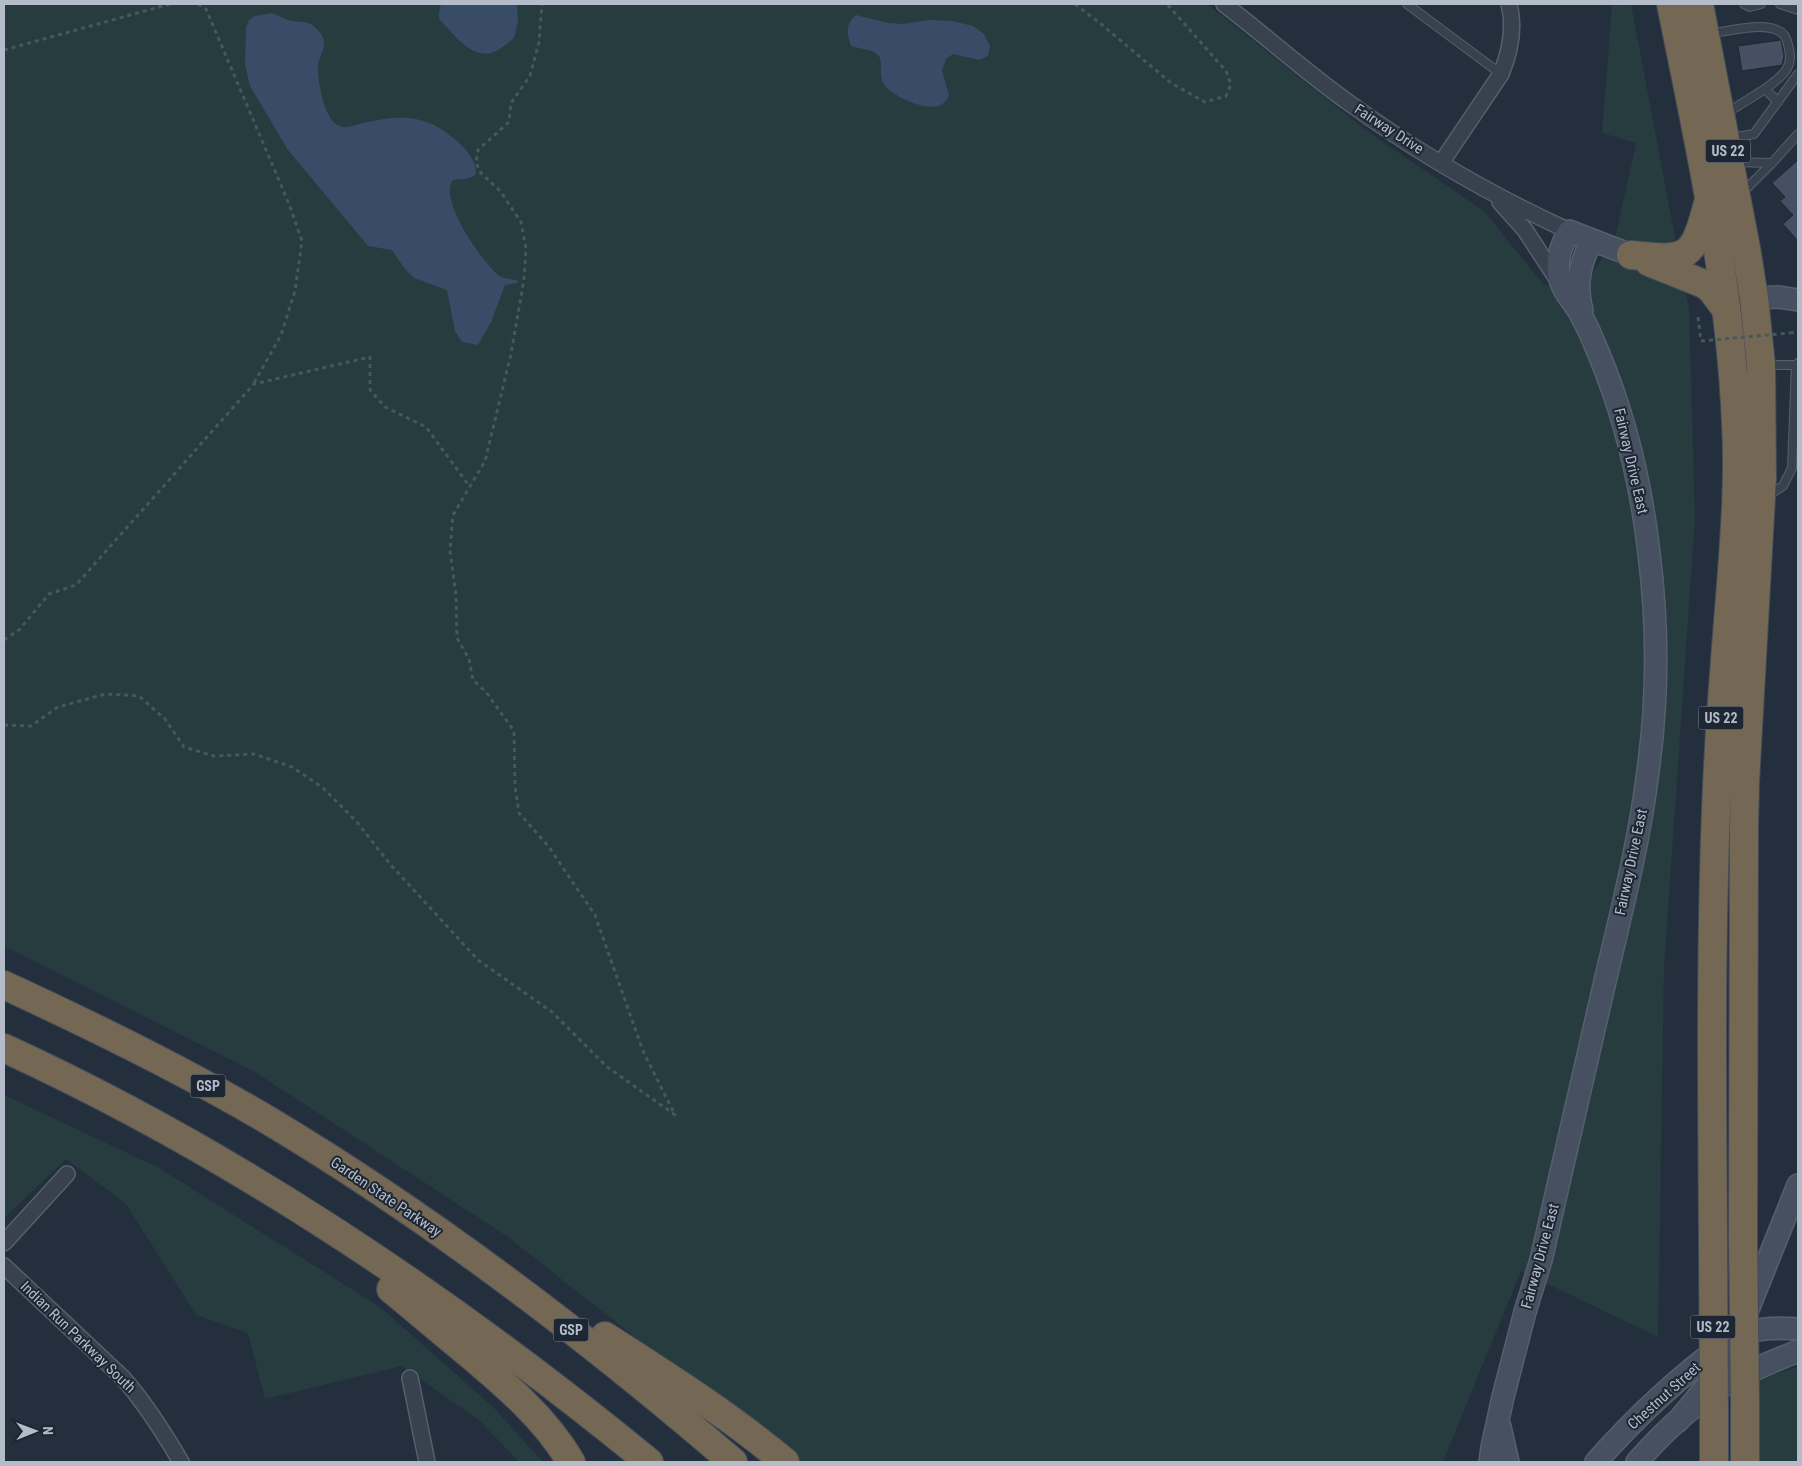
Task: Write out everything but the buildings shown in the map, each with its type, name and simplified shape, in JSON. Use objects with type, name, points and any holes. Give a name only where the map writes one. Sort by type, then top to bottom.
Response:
[{"type":"highway","name":"US 22","points":[[1671,4],[1709,197],[1726,309],[1734,389],[1737,450],[1737,484],[1720,723],[1714,864],[1712,1004],[1714,1462]]},
{"type":"highway","name":"US 22","points":[[1699,4],[1737,198],[1754,298],[1761,365],[1761,500],[1745,774],[1744,827],[1743,1239],[1745,1462]]},
{"type":"highway","points":[[1631,255],[1669,258],[1683,255],[1690,250],[1698,237],[1709,197]]},
{"type":"highway","points":[[1631,255],[1704,284],[1711,289],[1726,309]]},
{"type":"highway","name":"Garden State Parkway","points":[[4,985],[122,1041],[207,1086],[299,1140],[402,1206],[482,1262],[586,1341],[733,1462]]},
{"type":"highway","points":[[4,1048],[142,1116],[281,1196],[362,1249],[442,1305],[572,1401],[649,1462]]},
{"type":"highway","points":[[281,1196],[510,1389],[548,1430],[571,1462]]},
{"type":"highway","points":[[402,1206],[683,1387],[751,1434],[785,1462]]},
{"type":"street","name":"Fairway Drive","points":[[1224,4],[1352,105],[1483,188],[1569,231]]},
{"type":"street","points":[[1441,163],[1505,64],[1510,42],[1511,20],[1509,4]]},
{"type":"street","points":[[1483,188],[1502,204],[1521,225],[1564,290]]},
{"type":"street","points":[[1569,231],[1631,255]]},
{"type":"street","name":"Fairway Drive East","points":[[1569,231],[1559,252],[1559,276],[1564,290],[1586,323]]},
{"type":"street","name":"Fairway Drive East","points":[[1490,1462],[1503,1397],[1524,1312],[1541,1260],[1630,876],[1644,798],[1653,730],[1655,617],[1652,570],[1643,504],[1634,461],[1618,406],[1586,323],[1577,284],[1580,265],[1591,241]]},
{"type":"street","points":[[1754,298],[1779,297],[1798,300]]},
{"type":"street","points":[[4,1243],[67,1174]]},
{"type":"street","points":[[1678,1421],[1720,1370],[1731,1352],[1798,1189]]},
{"type":"street","name":"Indian Run Parkway South","points":[[4,1266],[123,1378],[141,1398],[181,1462]]},
{"type":"street","name":"Chestnut Street","points":[[1596,1462],[1611,1445],[1674,1386],[1718,1348],[1738,1336],[1758,1330],[1798,1329]]},
{"type":"street","points":[[1678,1421],[1710,1395],[1734,1380],[1798,1351]]},
{"type":"street","points":[[410,1378],[427,1462]]},
{"type":"street","name":"Fairway Drive East","points":[[1503,1397],[1500,1428],[1508,1462]]},
{"type":"street","name":"Chestnut Street","points":[[1637,1462],[1678,1421]]},
{"type":"lane","points":[[1408,4],[1500,74]]},
{"type":"lane","points":[[1744,4],[1750,7],[1761,4]]},
{"type":"lane","points":[[1780,4],[1798,10]]},
{"type":"lane","points":[[1704,33],[1763,26],[1776,28],[1785,36],[1790,52],[1790,64],[1782,76],[1765,88],[1725,139]]},
{"type":"lane","points":[[1725,139],[1754,134],[1798,74]]},
{"type":"lane","points":[[1765,88],[1778,102]]},
{"type":"lane","points":[[1737,198],[1798,134]]},
{"type":"lane","points":[[1725,139],[1772,163]]},
{"type":"lane","points":[[1761,365],[1797,364],[1792,468],[1783,486],[1761,500]]},
{"type":"path","points":[[4,50],[170,4]]},
{"type":"path","points":[[4,640],[19,630],[49,594],[76,584],[254,384],[281,336],[295,291],[302,241],[289,204],[206,9],[198,4]]},
{"type":"path","points":[[4,725],[31,726],[58,707],[106,694],[139,696],[165,718],[184,747],[214,756],[254,754],[292,767],[323,788],[357,822],[389,863],[478,960],[552,1012],[606,1066],[675,1115],[643,1051],[595,915],[549,847],[518,813],[515,787],[514,731],[486,692],[473,680],[469,659],[458,638],[456,595],[450,551],[453,514],[485,461],[511,354],[524,279],[526,249],[521,222],[500,191],[481,173],[476,163],[478,150],[509,122],[511,103],[530,76],[539,42],[542,4]]},
{"type":"path","points":[[1075,4],[1170,84],[1205,102],[1226,96],[1231,84],[1226,71],[1167,4]]},
{"type":"path","points":[[1698,317],[1701,341],[1798,332]]},
{"type":"path","points":[[254,384],[370,357],[370,390],[385,407],[426,427],[470,488]]},
{"type":"green space","points":[[4,4],[1207,4],[1367,131],[1484,211],[1544,285],[1588,280],[1615,239],[1636,143],[1602,133],[1612,4],[1631,4],[1678,253],[1666,278],[1686,293],[1689,308],[1695,518],[1664,969],[1658,1337],[1521,1271],[1443,1462],[803,1462],[679,1372],[508,1237],[255,1072],[4,946]]},
{"type":"green space","points":[[4,1095],[159,1168],[380,1307],[494,1408],[543,1462],[519,1462],[480,1421],[402,1366],[265,1399],[248,1333],[196,1315],[126,1204],[66,1159],[4,1218]]},
{"type":"green space","points":[[1798,1367],[1798,1462],[1758,1462],[1757,1380]]},
{"type":"water","points":[[441,4],[517,4],[518,20],[514,38],[500,49],[489,53],[473,50],[458,39],[439,19]]},
{"type":"water","points":[[272,13],[288,20],[310,24],[322,35],[324,46],[318,65],[320,88],[328,114],[337,125],[347,127],[390,118],[425,121],[447,133],[462,145],[471,157],[475,165],[476,174],[468,178],[453,180],[450,189],[451,201],[456,215],[473,244],[491,268],[498,275],[507,279],[517,280],[518,283],[505,285],[491,322],[478,345],[462,342],[455,331],[447,290],[414,278],[405,269],[392,250],[368,246],[288,150],[250,86],[245,65],[246,28],[249,20],[255,16]]},
{"type":"water","points":[[856,15],[888,23],[903,24],[929,20],[952,21],[973,26],[984,34],[990,46],[988,56],[979,60],[953,54],[946,59],[942,70],[949,96],[941,105],[935,107],[918,105],[901,98],[887,88],[883,83],[880,59],[877,54],[851,46],[848,29],[852,18]]}]
